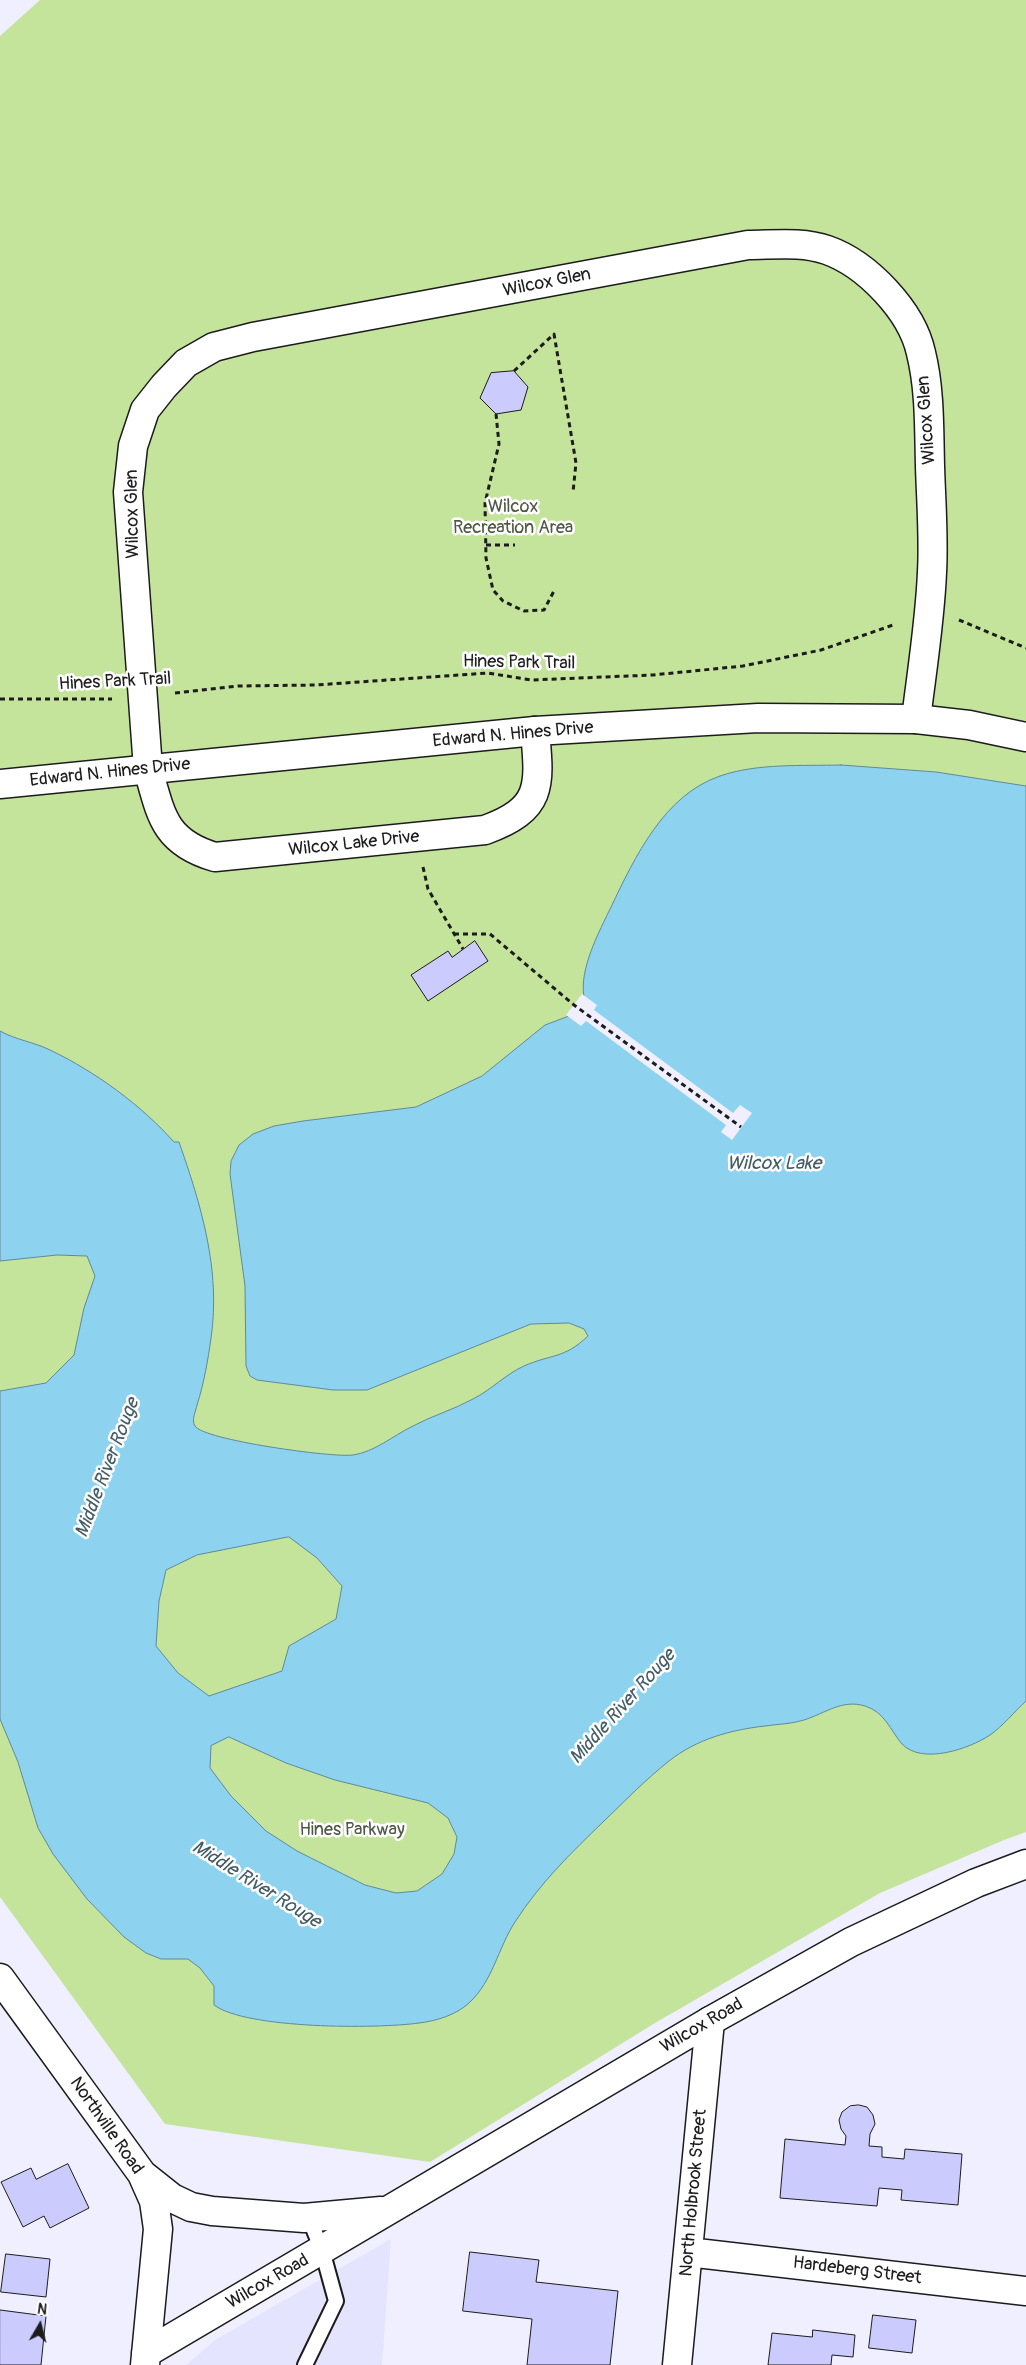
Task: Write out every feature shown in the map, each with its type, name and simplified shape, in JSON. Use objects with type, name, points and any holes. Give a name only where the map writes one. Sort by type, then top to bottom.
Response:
[{"type":"street","name":"Wilcox Glen","points":[[148,769],[128,492],[133,446],[145,410],[164,386],[186,364],[214,347],[253,337],[748,245],[794,244],[827,250],[862,270],[892,297],[908,322],[921,352],[929,416],[932,570],[929,620],[916,719]]},
{"type":"street","name":"Edward N. Hines Drive","points":[[0,784],[536,731],[758,718],[916,719],[968,725],[1026,737]]},
{"type":"street","name":"Wilcox Lake Drive","points":[[148,769],[160,812],[169,830],[184,843],[199,852],[216,857],[415,838],[485,830],[509,821],[525,806],[536,789],[539,774],[536,731]]},
{"type":"street","name":"Wilcox Road","points":[[145,2359],[322,2250],[710,2021],[851,1942],[976,1883],[1026,1864]]},
{"type":"street","name":"Northville Road","points":[[0,1978],[142,2174],[154,2201],[158,2229],[145,2359]]},
{"type":"street","name":"North Holbrook Street","points":[[677,2365],[710,2021]]},
{"type":"street","name":"Wilcox Road","points":[[142,2174],[172,2198],[191,2207],[212,2211],[310,2218],[389,2210]]},
{"type":"street","name":"Hardeberg Street","points":[[688,2252],[1026,2291]]},
{"type":"lane","points":[[305,2365],[336,2301],[322,2250],[310,2218]]},
{"type":"path","points":[[514,371],[554,334],[576,463],[573,492]]},
{"type":"path","points":[[496,414],[499,444],[485,503],[486,558],[493,590],[503,601],[524,611],[544,610],[555,590]]},
{"type":"path","points":[[486,545],[515,546]]},
{"type":"path","name":"Hines Park Trail","points":[[0,699],[142,697],[238,686],[316,685],[488,673],[531,680],[662,674],[743,666],[821,650],[906,620],[961,620],[1026,648]]},
{"type":"path","points":[[415,838],[428,888],[463,949]]},
{"type":"path","points":[[454,934],[490,934],[574,1005],[741,1127]]},
{"type":"shaded area","points":[[391,2239],[382,2365],[186,2365],[215,2340]]},
{"type":"green space","name":"Wilcox Recreation Area","points":[[40,0],[1026,0],[1026,1832],[880,1893],[655,2023],[430,2162],[165,2124],[0,1897],[0,36]]},
{"type":"water","name":"Wilcox Lake","points":[[796,765],[841,765],[936,772],[1026,786],[1026,1701],[990,1735],[958,1750],[946,1753],[921,1753],[911,1750],[902,1744],[878,1712],[857,1704],[834,1708],[799,1721],[727,1733],[702,1741],[680,1753],[643,1783],[556,1869],[515,1922],[484,1985],[469,2003],[446,2017],[399,2025],[344,2026],[282,2023],[230,2013],[214,2005],[214,1986],[200,1968],[188,1959],[161,1959],[146,1953],[124,1937],[87,1899],[53,1854],[38,1828],[18,1762],[0,1719],[0,1391],[46,1383],[74,1355],[84,1308],[95,1276],[87,1256],[57,1255],[0,1261],[0,1031],[12,1037],[44,1047],[84,1068],[132,1102],[174,1142],[179,1142],[195,1190],[207,1238],[213,1288],[211,1338],[204,1380],[194,1418],[195,1426],[220,1437],[297,1451],[353,1455],[368,1451],[419,1423],[473,1399],[524,1366],[572,1349],[588,1336],[584,1329],[569,1323],[531,1324],[367,1390],[333,1390],[257,1380],[250,1376],[246,1366],[245,1286],[230,1174],[231,1161],[239,1145],[253,1134],[274,1126],[416,1107],[482,1076],[545,1025],[569,1016],[584,997],[583,986],[587,963],[620,888],[641,849],[654,830],[683,797],[700,785],[720,776],[749,769]],"holes":[[[289,1537],[317,1558],[342,1586],[336,1619],[289,1646],[282,1671],[209,1696],[178,1673],[156,1646],[159,1601],[166,1570],[197,1555]],[[229,1737],[286,1763],[335,1780],[428,1803],[448,1818],[457,1837],[454,1854],[442,1874],[417,1891],[396,1893],[365,1885],[297,1851],[266,1831],[231,1796],[210,1768],[211,1746]]]},
{"type":"pier","points":[[582,994],[597,1005],[594,1010],[733,1113],[740,1105],[752,1113],[732,1140],[721,1132],[726,1125],[586,1021],[581,1026],[566,1015]]},
{"type":"building","points":[[514,371],[528,387],[521,410],[496,414],[480,398],[491,373]]},
{"type":"building","points":[[475,941],[488,961],[428,1001],[411,975],[448,951],[452,957]]},
{"type":"building","points":[[859,2105],[867,2107],[873,2115],[875,2124],[870,2134],[869,2146],[882,2147],[882,2157],[904,2159],[905,2149],[962,2154],[958,2205],[901,2200],[902,2190],[879,2188],[877,2206],[780,2198],[785,2139],[845,2145],[846,2136],[841,2129],[839,2120],[842,2112],[850,2106]]},
{"type":"building","points":[[68,2164],[89,2208],[50,2228],[44,2216],[23,2227],[1,2182],[31,2168],[36,2179]]},
{"type":"building","points":[[470,2252],[539,2260],[536,2282],[618,2291],[610,2365],[527,2365],[532,2319],[463,2311]]},
{"type":"building","points":[[6,2254],[50,2259],[46,2297],[1,2292]]},
{"type":"building","points":[[0,2310],[46,2316],[41,2365],[0,2365]]},
{"type":"building","points":[[873,2315],[916,2320],[912,2353],[869,2348]]},
{"type":"building","points":[[813,2330],[855,2335],[853,2357],[832,2355],[831,2365],[768,2365],[772,2333],[812,2337]]},
{"type":"water label","name":"Middle River Rouge","points":[[108,1468]]},
{"type":"water label","name":"Middle River Rouge","points":[[623,1707]]},
{"type":"water label","name":"Middle River Rouge","points":[[256,1885]]},
{"type":"park label","name":"Hines Parkway","points":[[352,1830]]}]
